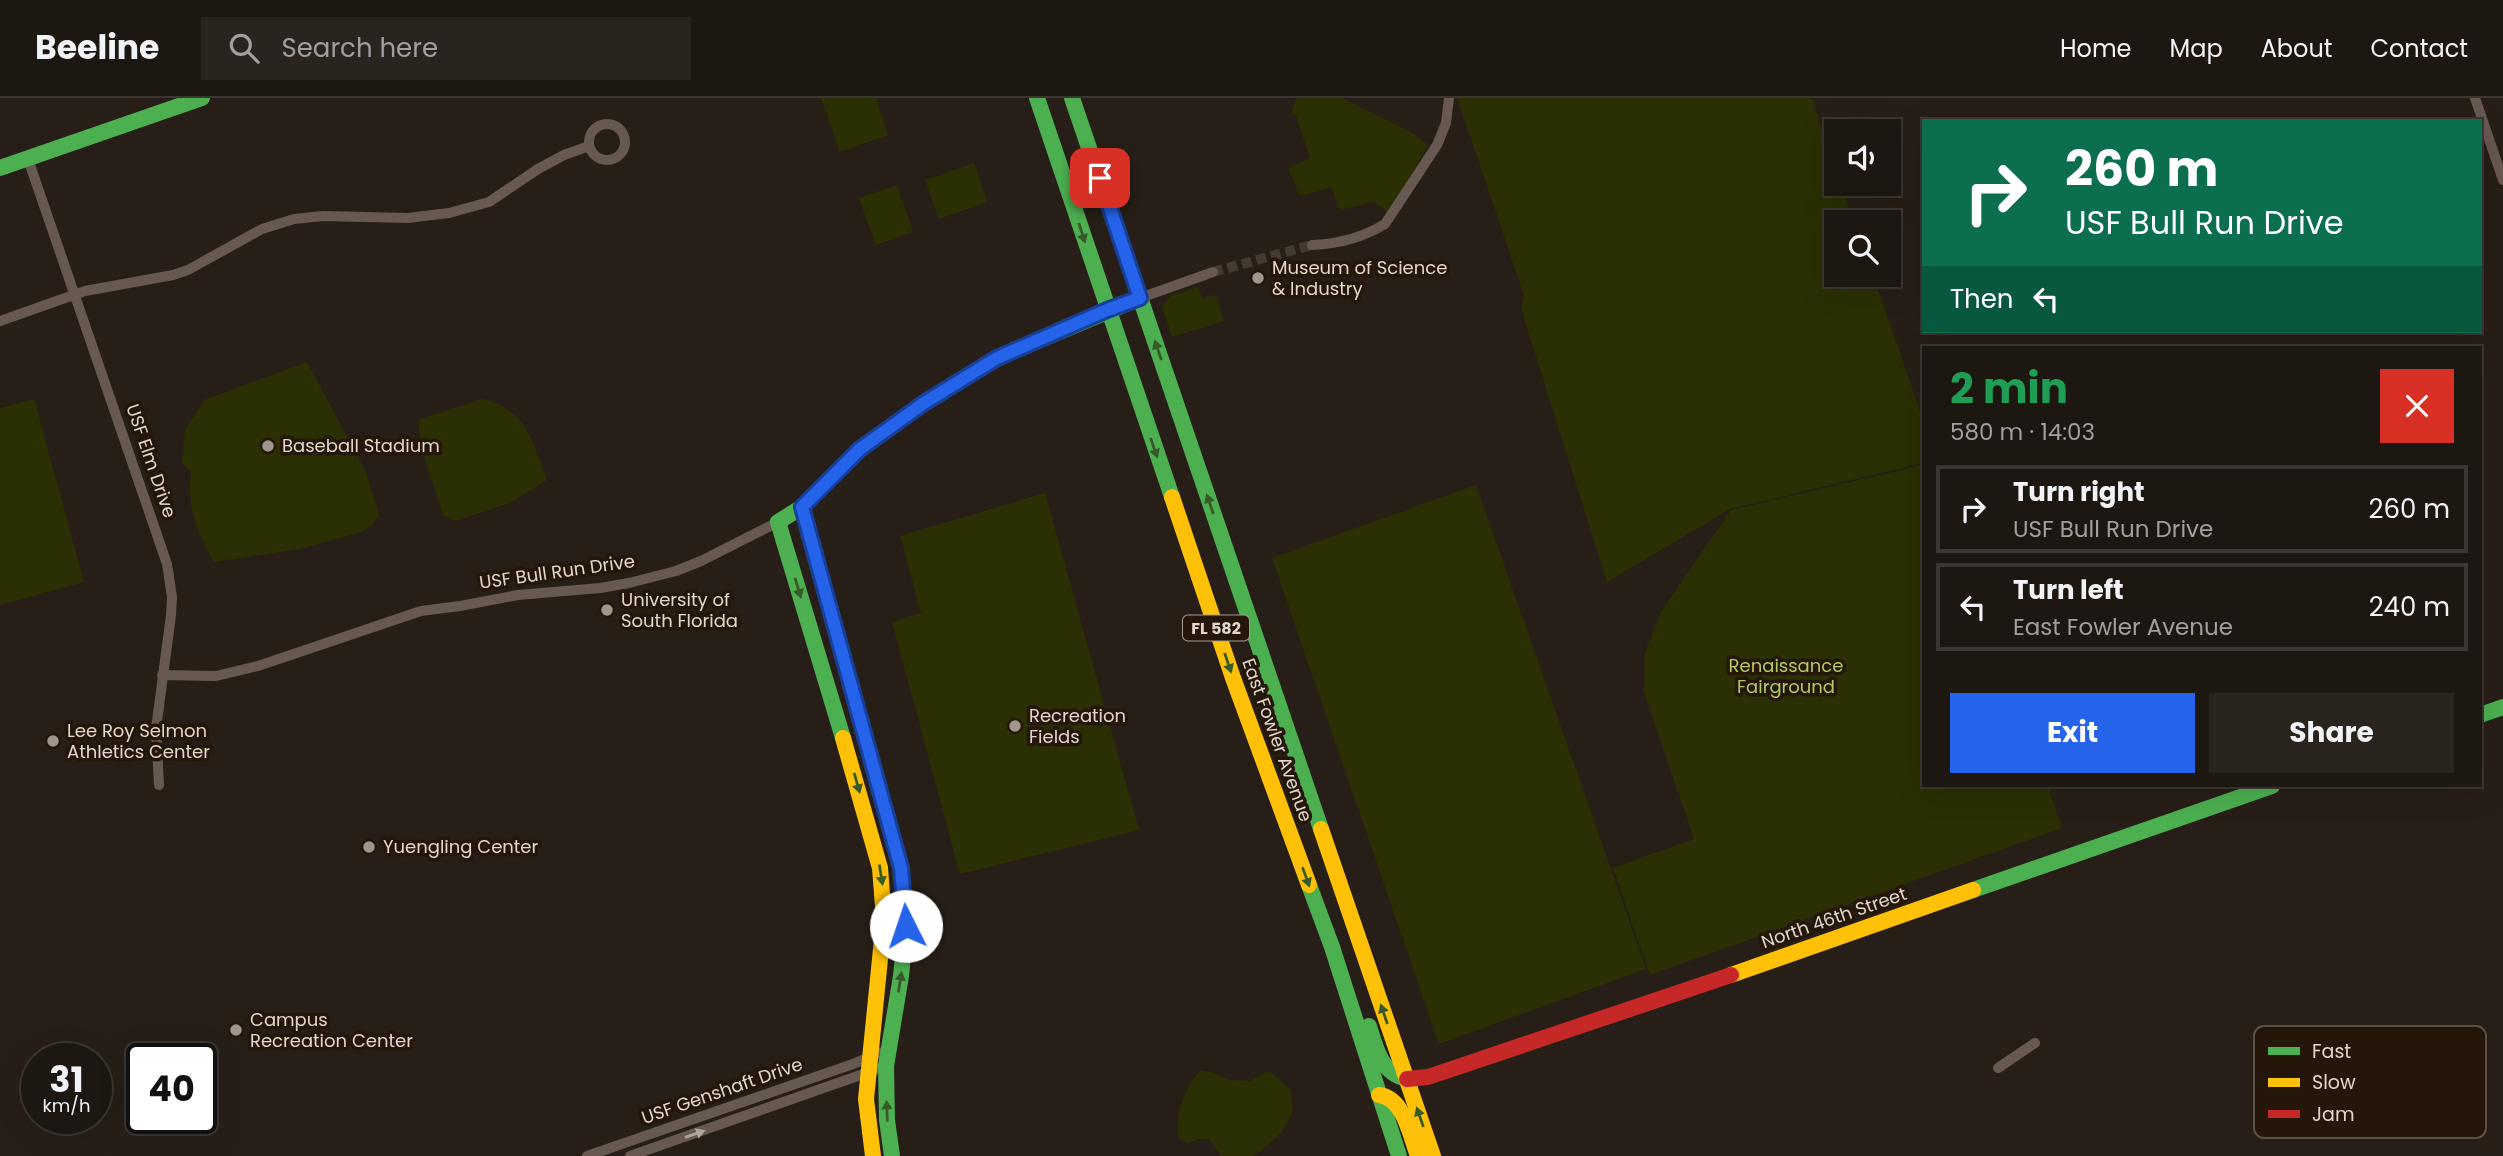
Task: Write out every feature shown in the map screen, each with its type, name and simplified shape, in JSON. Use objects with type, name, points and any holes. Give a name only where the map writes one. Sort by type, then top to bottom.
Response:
[{"type":"street","points":[[0,168],[202,98]]},
{"type":"street","name":"East Fowler Avenue","points":[[1037,98],[1233,678],[1332,947],[1399,1156]]},
{"type":"street","name":"East Fowler Avenue","points":[[1072,98],[1433,1156]]},
{"type":"street","points":[[1312,245],[1336,244],[1385,224],[1437,145],[1446,123],[1449,98]]},
{"type":"street","points":[[2475,98],[2501,165],[2503,180]]},
{"type":"street","points":[[0,321],[75,294],[188,270],[262,229],[295,219],[324,216],[408,218],[449,213],[489,202],[538,169],[589,146]]},
{"type":"street","name":"USF Elm Drive","points":[[28,159],[167,564],[172,597],[156,729],[159,785]]},
{"type":"street","points":[[1140,298],[1213,272]]},
{"type":"street","name":"USF Bull Run Drive","points":[[162,675],[216,676],[258,666],[421,611],[518,594],[570,591],[629,583],[701,561],[802,507],[860,449],[924,403],[997,358],[1140,298]]},
{"type":"street","points":[[802,507],[901,868],[906,926],[901,976],[887,1058],[887,1120],[892,1156]]},
{"type":"street","points":[[778,522],[880,868],[884,919],[868,1066],[867,1112],[873,1156]]},
{"type":"street","points":[[2482,714],[2503,706]]},
{"type":"street","name":"North 46th Street","points":[[1407,1079],[1428,1077],[1597,1022],[2269,787]]},
{"type":"street","points":[[1332,947],[1345,969],[1388,1073],[1407,1079]]},
{"type":"street","points":[[1998,1068],[2035,1043]]},
{"type":"street","points":[[868,1066],[887,1058]]},
{"type":"street","name":"USF Genshaft Drive","points":[[630,1156],[887,1058]]},
{"type":"street","name":"USF Genshaft Drive","points":[[587,1156],[868,1066]]},
{"type":"street","points":[[1379,1095],[1388,1096],[1396,1102],[1418,1156]]},
{"type":"green space","points":[[821,98],[876,98],[888,135],[840,152]]},
{"type":"green space","points":[[1297,98],[1342,98],[1411,132],[1428,145],[1389,213],[1374,202],[1340,210],[1331,187],[1300,196],[1288,168],[1310,158],[1296,116],[1291,112]]},
{"type":"green space","points":[[1457,98],[1811,98],[1824,135],[1824,196],[1845,196],[1850,210],[1824,210],[1824,287],[1877,287],[1922,417],[1922,463],[1730,509],[1607,582],[1521,309],[1524,295]]},
{"type":"green space","points":[[974,163],[987,202],[939,219],[925,180]]},
{"type":"green space","points":[[897,185],[913,232],[876,245],[859,198]]},
{"type":"green space","points":[[1199,287],[1202,298],[1216,295],[1224,321],[1172,337],[1162,306],[1170,296]]},
{"type":"green space","name":"Baseball Stadium","points":[[307,362],[365,470],[379,515],[372,525],[361,532],[300,549],[214,562],[194,519],[190,497],[191,472],[182,463],[185,430],[204,400]]},
{"type":"green space","points":[[34,399],[84,582],[0,605],[0,408]]},
{"type":"green space","points":[[482,399],[509,410],[518,419],[532,440],[547,480],[512,502],[455,521],[443,515],[421,447],[418,420]]},
{"type":"green space","name":"Renaissance Fairground","points":[[1922,465],[1922,787],[2048,787],[2062,828],[1650,975],[1613,868],[1694,839],[1644,692],[1645,653],[1660,613],[1731,510]]},
{"type":"green space","points":[[1476,485],[1646,969],[1439,1044],[1272,558]]},
{"type":"green space","name":"Recreation Fields","points":[[1045,493],[1139,830],[960,874],[892,622],[921,613],[900,536]]},
{"type":"green space","points":[[1201,1070],[1229,1080],[1250,1081],[1266,1072],[1272,1073],[1291,1090],[1293,1113],[1281,1133],[1252,1156],[1221,1156],[1210,1140],[1200,1139],[1187,1143],[1179,1138],[1178,1120],[1182,1101]]},
{"type":"tunnel","points":[[1213,272],[1312,245]]},
{"type":"traffic: fast","points":[[0,168],[202,98]]},
{"type":"traffic: fast","points":[[1037,98],[1172,497]]},
{"type":"traffic: fast","points":[[1072,98],[1321,829]]},
{"type":"traffic: fast","points":[[843,738],[778,522],[802,507],[860,449],[924,403],[997,358],[1140,298]]},
{"type":"traffic: fast","points":[[802,507],[901,868],[906,926],[901,976],[886,1066],[887,1120],[892,1156]]},
{"type":"traffic: fast","points":[[2482,714],[2503,707]]},
{"type":"traffic: fast","points":[[1973,890],[2269,787]]},
{"type":"traffic: fast","points":[[1309,885],[1332,947],[1399,1156]]},
{"type":"traffic: fast","points":[[1369,1026],[1385,1066],[1407,1079]]},
{"type":"traffic: slow","points":[[1172,497],[1233,678],[1309,885]]},
{"type":"traffic: slow","points":[[843,738],[880,868],[884,919],[866,1099],[873,1156]]},
{"type":"traffic: slow","points":[[1321,829],[1433,1156]]},
{"type":"traffic: slow","points":[[1731,975],[1973,890]]},
{"type":"traffic: slow","points":[[1379,1095],[1388,1098],[1400,1110],[1418,1156]]},
{"type":"traffic: jam","points":[[1407,1079],[1428,1077],[1731,975]]},
{"type":"place","name":"Museum of Science & Industry","points":[[1258,278]]},
{"type":"place","name":"Baseball Stadium","points":[[268,446]]},
{"type":"place","name":"University of South Florida","points":[[607,610]]},
{"type":"place","name":"Recreation Fields","points":[[1015,726]]},
{"type":"place","name":"Lee Roy Selmon Athletics Center","points":[[53,741]]},
{"type":"place","name":"Yuengling Center","points":[[369,847]]},
{"type":"place","name":"Campus Recreation Center","points":[[236,1030]]},
{"type":"route","points":[[906,926],[901,868],[802,507],[860,449],[924,403],[997,358],[1140,298],[1100,178]]}]
